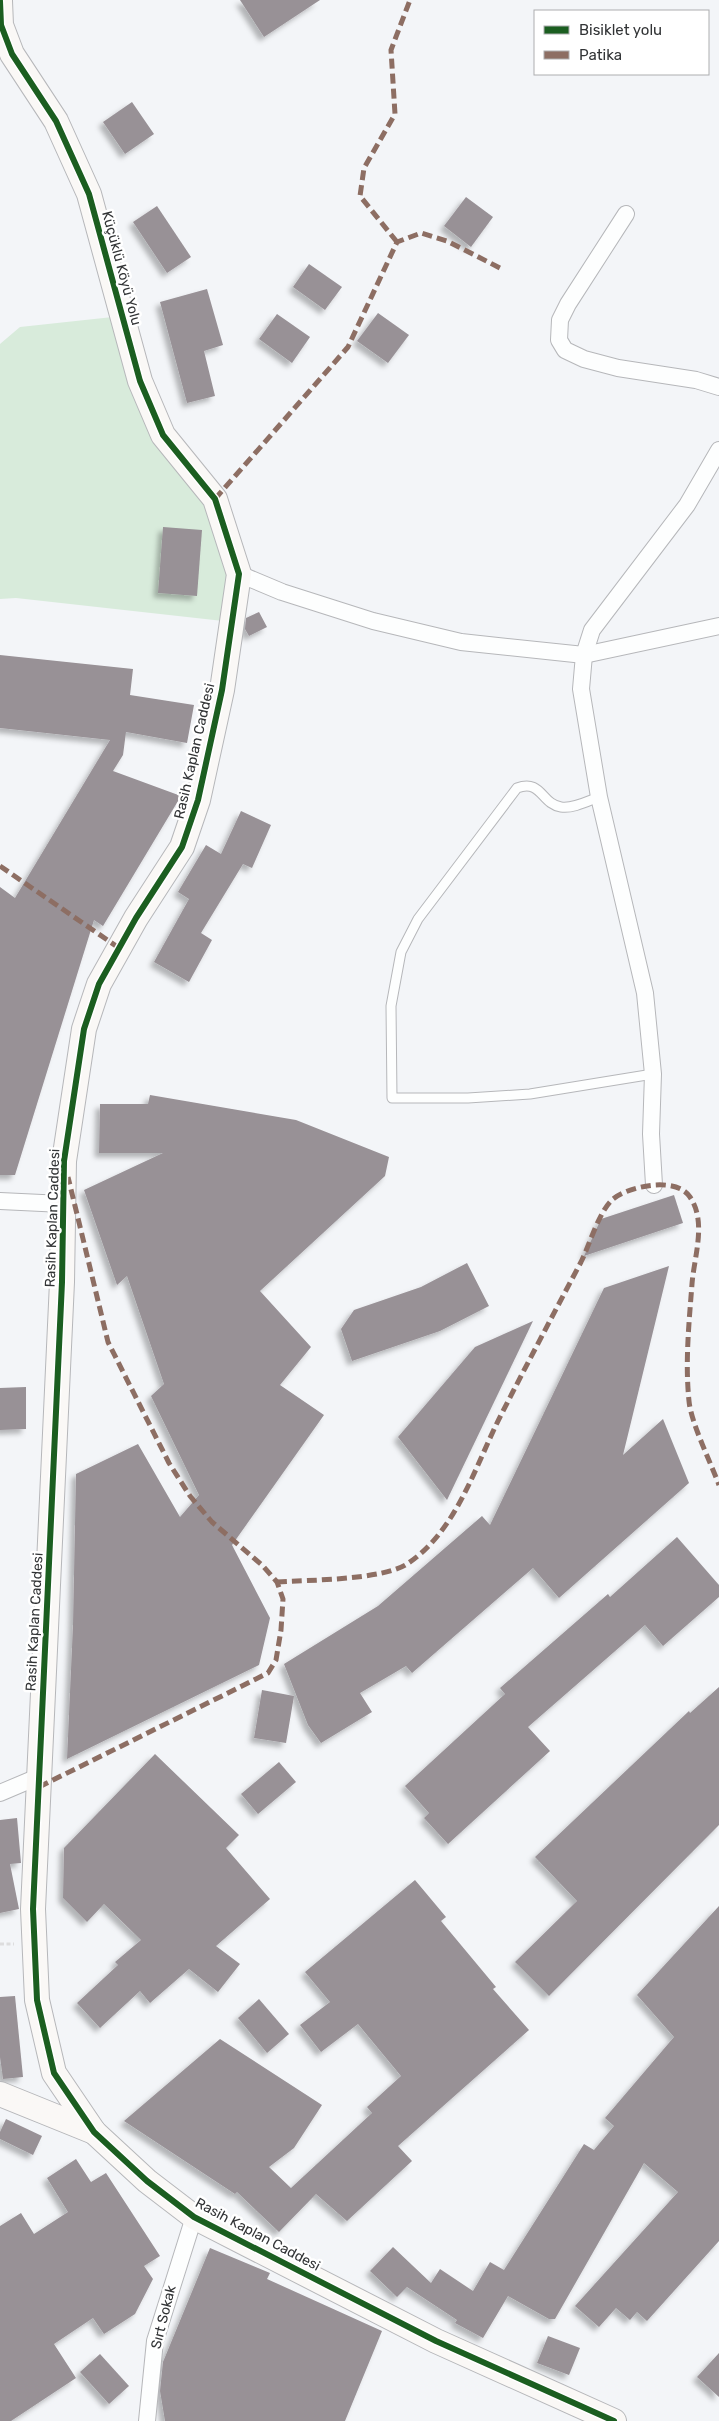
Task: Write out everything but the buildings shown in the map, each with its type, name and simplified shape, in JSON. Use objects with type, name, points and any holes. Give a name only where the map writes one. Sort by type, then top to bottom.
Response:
[{"type":"street","name":"Küçüklü Köyü Yolu","points":[[0,1],[1,26],[12,54],[56,121],[89,194],[140,381],[159,426],[163,435],[215,499],[228,536]]},
{"type":"street","points":[[626,214],[568,304],[560,320],[558,340],[565,350],[584,359],[618,368],[696,380],[719,387]]},
{"type":"street","points":[[654,1185],[651,1134],[653,1074],[645,993],[599,797],[580,689],[584,655],[592,630],[687,505],[719,450]]},
{"type":"street","name":"Rasih Kaplan Caddesi","points":[[228,536],[239,574],[222,690],[198,800],[182,847],[136,918],[99,984],[84,1029],[64,1161],[62,1292],[33,1908],[37,2000],[54,2073],[94,2132],[147,2181],[194,2216],[436,2341],[614,2421]]},
{"type":"street","points":[[239,574],[282,592],[373,622],[461,642],[584,655],[719,626]]},
{"type":"street","points":[[0,1201],[63,1204]]},
{"type":"street","points":[[0,1793],[40,1776]]},
{"type":"street","points":[[0,2094],[94,2132]]},
{"type":"street","name":"Sırt Sokak","points":[[147,2421],[155,2341],[194,2216]]},
{"type":"lane","points":[[599,797],[563,808],[553,804],[535,788],[530,786],[517,788],[418,919],[401,952],[393,989],[392,1098],[522,1094],[653,1074]]},
{"type":"green space","points":[[122,316],[140,381],[228,536],[232,622],[16,598],[0,599],[0,344],[20,327]]},
{"type":"marked path","points":[[397,242],[360,196],[364,168],[395,114],[391,50],[410,0]]},
{"type":"marked path","points":[[215,499],[348,347],[397,242],[421,233],[447,241],[500,268]]},
{"type":"marked path","points":[[0,866],[119,948]]},
{"type":"marked path","points":[[39,1787],[268,1673],[276,1660],[281,1630],[283,1599],[277,1582],[262,1565],[212,1522],[190,1496],[169,1463],[108,1342],[68,1177]]},
{"type":"marked path","points":[[277,1582],[345,1578],[396,1569],[407,1564],[439,1534],[463,1496],[501,1415],[581,1262],[603,1211],[620,1194],[641,1187],[664,1185],[683,1191],[690,1197],[698,1217],[699,1228],[692,1284],[687,1357],[689,1401],[697,1431],[719,1485]]},
{"type":"cycle path","points":[[0,1],[1,25],[12,54],[56,121],[89,194],[140,381],[163,435],[215,499],[239,574],[222,690],[198,800],[182,847],[136,918],[99,984],[84,1029],[64,1161],[62,1282],[33,1909],[37,2000],[54,2073],[94,2132],[147,2181],[194,2217],[436,2341],[614,2421]]}]
